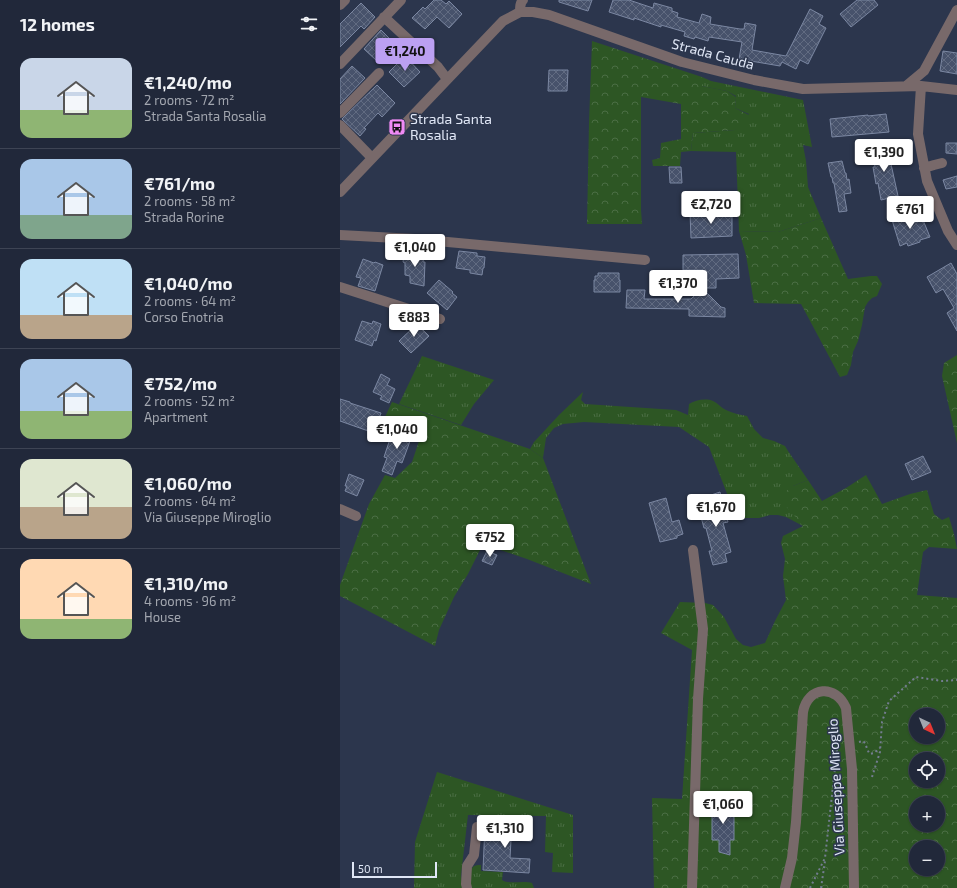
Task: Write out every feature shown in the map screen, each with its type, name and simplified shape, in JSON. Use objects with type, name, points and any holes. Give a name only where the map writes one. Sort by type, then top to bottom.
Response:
[{"type":"street","points":[[340,5],[345,0]]},
{"type":"street","points":[[340,64],[401,0]]},
{"type":"street","points":[[340,192],[503,21],[520,12],[521,2],[523,0]]},
{"type":"street","points":[[906,86],[924,71],[957,10]]},
{"type":"street","name":"Strada Cauda","points":[[520,12],[533,12],[549,15],[682,62],[754,80],[803,88],[921,86],[957,90]]},
{"type":"street","points":[[384,17],[438,67],[447,79]]},
{"type":"street","points":[[340,113],[379,73]]},
{"type":"street","points":[[921,86],[918,134],[924,168],[927,181],[948,231],[957,245]]},
{"type":"street","points":[[340,125],[372,158]]},
{"type":"street","points":[[924,168],[942,163]]},
{"type":"street","points":[[340,235],[415,239],[645,260]]},
{"type":"street","points":[[340,287],[440,319]]},
{"type":"street","points":[[340,509],[356,516]]},
{"type":"street","points":[[692,888],[698,699],[704,629],[693,550]]},
{"type":"street","name":"Via Giuseppe Miroglio","points":[[785,888],[792,858],[796,822],[804,705],[813,695],[826,691],[839,696],[844,702],[846,708],[852,769],[854,888]]},
{"type":"street","points":[[467,888],[467,866],[474,855],[477,827]]},
{"type":"path","points":[[872,777],[881,747],[882,722],[889,702],[916,677],[942,682],[957,680]]},
{"type":"path","points":[[850,746],[863,741],[866,744],[866,750],[870,754],[874,753],[881,747]]},
{"type":"path","points":[[821,888],[837,750]]},
{"type":"path","points":[[810,888],[825,858]]},
{"type":"green space","points":[[592,41],[702,77],[702,86],[727,91],[736,97],[735,108],[749,115],[746,125],[735,130],[693,133],[691,151],[681,152],[680,166],[653,166],[652,160],[660,158],[661,143],[681,139],[681,104],[641,97],[642,224],[587,224]]},
{"type":"green space","points":[[702,77],[711,81],[803,100],[812,147],[803,145],[808,187],[821,218],[778,232],[739,231],[736,152],[691,151],[693,133],[735,130],[749,114],[735,108],[736,96],[727,91],[702,86]]},
{"type":"green space","points":[[821,218],[848,279],[877,276],[882,284],[877,296],[872,298],[865,307],[862,325],[858,341],[853,352],[851,365],[847,375],[840,377],[801,304],[754,303],[746,255],[739,231],[778,232]]},
{"type":"green space","points":[[957,355],[957,443],[942,376],[944,363]]},
{"type":"green space","points":[[422,356],[494,380],[474,404],[461,425],[399,404]]},
{"type":"green space","points":[[583,392],[581,400],[585,404],[676,410],[688,415],[689,404],[697,401],[710,400],[728,411],[747,416],[754,429],[763,438],[785,446],[808,480],[793,486],[803,526],[786,517],[778,515],[770,515],[759,518],[740,518],[731,504],[709,447],[679,427],[584,422],[563,424],[554,428],[546,438],[543,458],[530,449],[534,442],[559,415]]},
{"type":"green space","points":[[392,402],[530,449],[543,458],[591,584],[527,559],[483,544],[468,574],[454,597],[439,630],[435,646],[340,596],[340,585],[369,504],[385,475],[395,478],[412,462],[423,429],[385,417]]},
{"type":"green space","points":[[866,475],[882,504],[910,494],[927,490],[934,514],[942,520],[949,517],[957,549],[929,547],[923,552],[917,595],[957,598],[957,888],[654,888],[652,798],[682,799],[692,650],[661,633],[680,602],[705,603],[713,605],[724,617],[736,639],[743,645],[751,647],[765,643],[786,600],[783,576],[785,559],[781,543],[783,536],[803,526],[778,497],[793,486],[808,480],[822,501]]},
{"type":"green space","points":[[437,772],[573,815],[573,873],[552,872],[553,853],[545,852],[546,816],[468,815],[461,875],[463,888],[414,888],[415,842]]},
{"type":"green space","points":[[481,865],[481,871],[503,872],[502,880],[532,883],[534,888],[470,888],[471,869]]},
{"type":"building","points":[[434,0],[441,0],[446,4],[449,1],[462,14],[449,28],[437,17],[425,29],[412,18],[423,7],[425,9]]},
{"type":"building","points":[[559,0],[592,0],[588,11],[559,2]]},
{"type":"building","points":[[613,0],[629,0],[653,8],[654,3],[672,8],[672,11],[678,13],[677,17],[699,23],[702,14],[711,17],[710,24],[740,29],[744,29],[745,23],[756,25],[752,50],[786,56],[810,9],[823,16],[819,24],[826,28],[808,64],[800,60],[796,69],[782,62],[780,66],[739,59],[742,42],[709,37],[708,41],[695,37],[694,39],[684,36],[685,32],[661,25],[661,27],[634,18],[634,20],[609,12]]},
{"type":"building","points":[[857,0],[874,0],[878,5],[851,27],[840,14]]},
{"type":"building","points":[[361,3],[375,17],[364,29],[361,26],[340,47],[340,24]]},
{"type":"building","points":[[381,30],[394,43],[377,61],[364,49]]},
{"type":"building","points":[[943,51],[957,53],[957,74],[940,71]]},
{"type":"building","points":[[405,56],[420,72],[404,87],[389,72]]},
{"type":"building","points":[[352,66],[365,78],[340,104],[340,79]]},
{"type":"building","points":[[549,70],[568,70],[567,91],[548,91]]},
{"type":"building","points":[[377,85],[395,103],[382,117],[378,113],[364,128],[366,129],[360,136],[342,119]]},
{"type":"building","points":[[886,114],[889,132],[832,137],[830,119]]},
{"type":"building","points":[[946,143],[957,143],[957,154],[946,153]]},
{"type":"building","points":[[889,147],[898,196],[881,200],[878,183],[876,184],[872,150]]},
{"type":"building","points":[[842,161],[847,180],[849,179],[851,193],[844,194],[847,211],[839,212],[834,183],[828,163]]},
{"type":"building","points":[[669,167],[681,167],[682,183],[670,183]]},
{"type":"building","points":[[957,176],[957,187],[946,189],[943,180]]},
{"type":"building","points":[[909,211],[913,223],[923,220],[930,237],[908,246],[907,243],[900,246],[892,220],[899,218],[898,214]]},
{"type":"building","points":[[732,212],[732,236],[691,238],[690,213]]},
{"type":"building","points":[[459,251],[477,253],[477,256],[485,257],[482,275],[470,273],[470,270],[456,268]]},
{"type":"building","points":[[404,254],[424,255],[424,286],[410,283],[410,276],[405,275],[405,263],[403,262]]},
{"type":"building","points":[[738,254],[739,278],[716,279],[716,288],[704,288],[703,270],[683,270],[683,255]]},
{"type":"building","points":[[363,259],[383,265],[375,291],[358,286],[361,278],[356,277]]},
{"type":"building","points":[[951,263],[957,274],[957,331],[947,313],[954,308],[943,289],[936,293],[927,277]]},
{"type":"building","points":[[598,273],[619,273],[620,292],[594,292],[594,280],[595,276],[598,276]]},
{"type":"building","points":[[439,280],[457,297],[447,310],[427,293]]},
{"type":"building","points":[[702,288],[721,307],[725,308],[725,317],[689,316],[689,309],[626,308],[627,290],[645,290],[644,299],[691,299]]},
{"type":"building","points":[[362,321],[372,324],[373,321],[381,324],[376,341],[374,340],[372,346],[355,340]]},
{"type":"building","points":[[417,324],[429,336],[411,353],[399,341]]},
{"type":"building","points":[[381,374],[390,379],[387,385],[395,389],[389,403],[380,399],[382,396],[373,392]]},
{"type":"building","points":[[340,399],[381,413],[374,433],[340,421]]},
{"type":"building","points":[[400,429],[413,433],[402,463],[397,461],[392,475],[382,471],[387,458],[384,457],[392,433],[398,435]]},
{"type":"building","points":[[923,456],[931,472],[912,480],[905,464]]},
{"type":"building","points":[[349,474],[364,480],[357,496],[345,491]]},
{"type":"building","points":[[720,492],[728,522],[723,523],[731,552],[725,554],[727,562],[713,565],[709,551],[712,551],[698,506],[711,502],[708,496]]},
{"type":"building","points":[[666,498],[672,522],[679,520],[683,534],[677,536],[677,538],[660,542],[649,503]]},
{"type":"building","points":[[487,551],[497,555],[492,565],[482,561]]},
{"type":"building","points":[[712,803],[734,803],[734,840],[730,840],[730,855],[719,852],[719,840],[712,840]]},
{"type":"building","points":[[485,825],[531,827],[531,841],[511,840],[510,858],[530,859],[529,873],[483,870]]},
{"type":"place","name":"Strada Santa Rosalia","points":[[397,127]]}]
